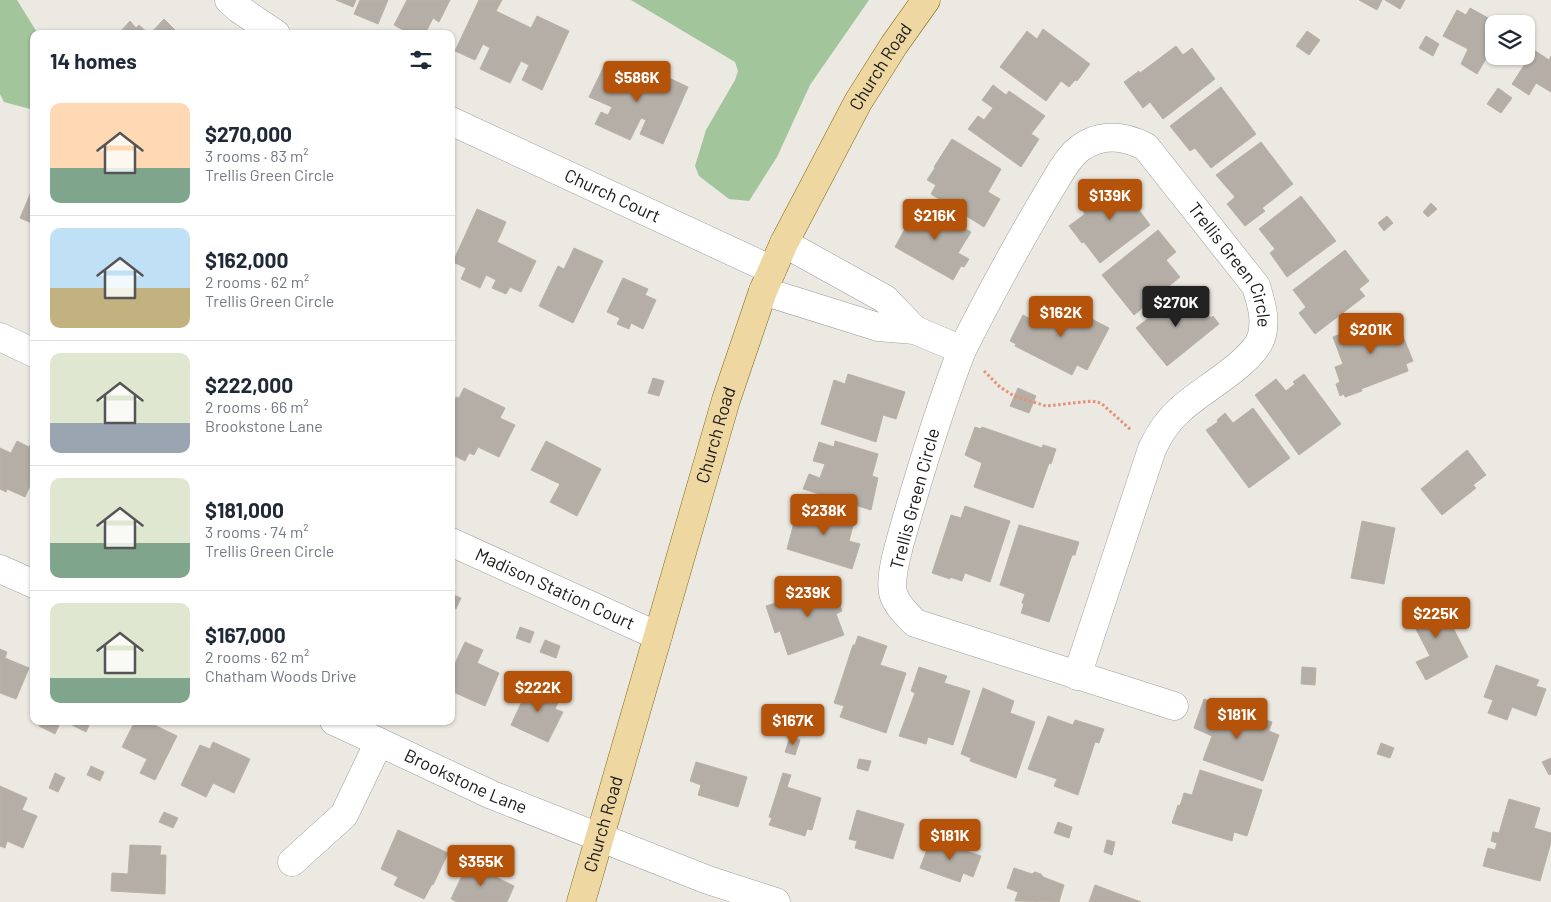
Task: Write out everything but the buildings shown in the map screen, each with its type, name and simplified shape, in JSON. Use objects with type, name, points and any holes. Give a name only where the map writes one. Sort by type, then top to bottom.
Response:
[{"type":"main road","name":"Church Road","points":[[581,902],[726,400],[767,280],[784,243],[858,102],[894,45],[926,0]]},
{"type":"street","points":[[229,0],[270,30]]},
{"type":"street","name":"Church Court","points":[[455,123],[767,280]]},
{"type":"street","name":"Trellis Green Circle","points":[[1077,676],[1152,449],[1160,431],[1180,409],[1248,358],[1262,336],[1264,313],[1256,286],[1146,147],[1132,139],[1115,137],[1095,141],[1078,150],[1065,166],[1013,251],[962,350],[924,458],[894,564],[893,595],[901,609],[916,623],[1077,676],[1174,706]]},
{"type":"street","points":[[784,243],[885,299],[915,330]]},
{"type":"street","points":[[767,280],[878,327],[915,330],[962,350]]},
{"type":"street","points":[[0,337],[30,351]]},
{"type":"street","name":"Madison Station Court","points":[[455,544],[658,636]]},
{"type":"street","points":[[0,568],[30,582]]},
{"type":"street","name":"Brookstone Lane","points":[[342,725],[492,795],[708,880],[776,902]]},
{"type":"street","points":[[292,862],[344,815],[378,742]]},
{"type":"path","points":[[962,350],[1000,386],[1014,396],[1046,406],[1092,401],[1101,402],[1152,449]]},
{"type":"green space","points":[[0,0],[17,0],[36,30],[30,30],[30,109],[4,102],[0,94]]},
{"type":"green space","points":[[631,0],[869,0],[810,85],[777,157],[749,201],[729,199],[699,176],[695,166],[706,130],[735,80],[738,71],[735,62]]}]
